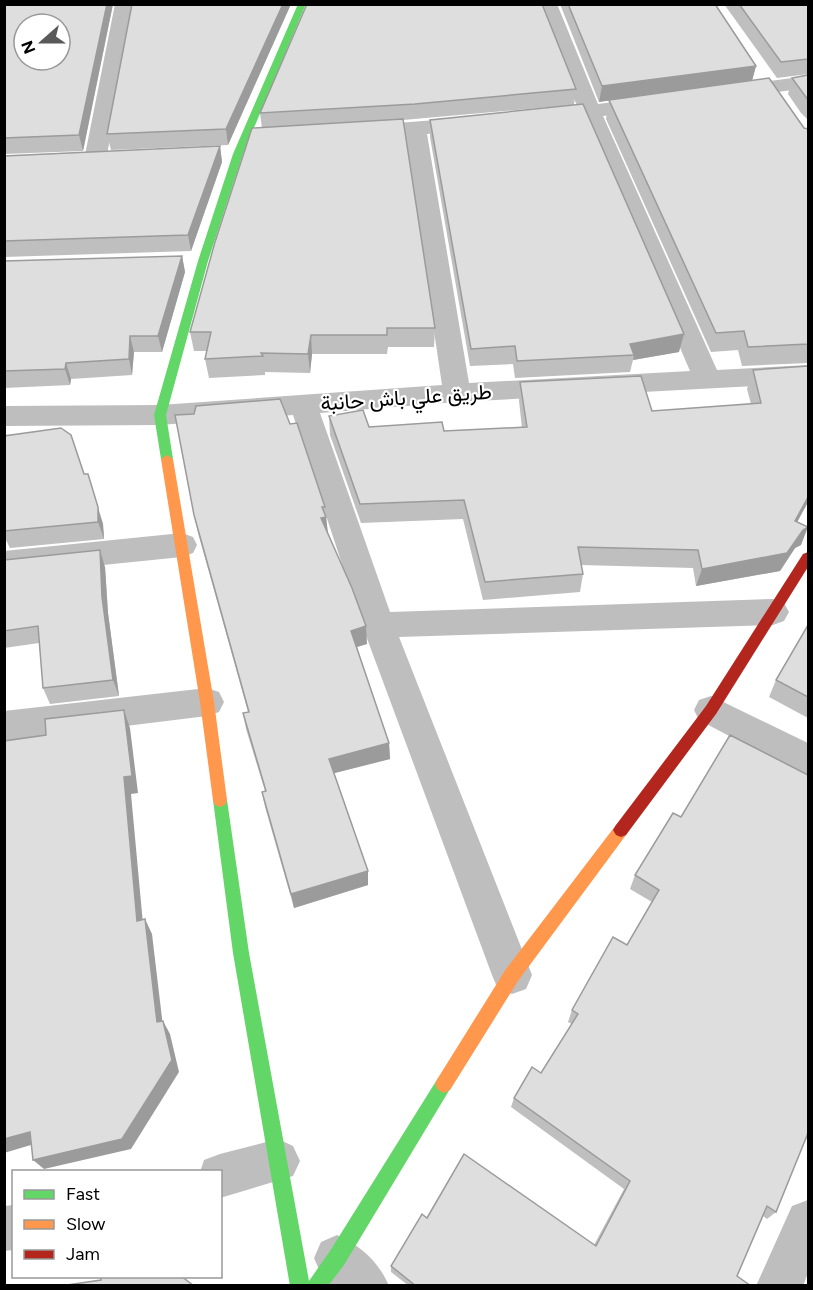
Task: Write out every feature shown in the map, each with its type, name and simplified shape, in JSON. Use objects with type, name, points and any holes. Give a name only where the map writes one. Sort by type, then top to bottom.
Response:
[{"type":"street","points":[[119,159],[83,160],[125,4]]},
{"type":"street","points":[[300,1286],[241,953],[207,702],[160,415],[191,261],[302,4]]},
{"type":"street","points":[[548,4],[590,112],[707,379]]},
{"type":"street","points":[[757,68],[783,104]]},
{"type":"street","points":[[714,95],[808,82]]},
{"type":"street","points":[[520,119],[670,102]]},
{"type":"street","points":[[344,134],[497,121]]},
{"type":"street","points":[[415,129],[457,393]]},
{"type":"street","points":[[214,155],[266,138]]},
{"type":"street","name":"طريق علي باش حانبة","points":[[4,416],[160,415],[457,393],[808,374]]},
{"type":"street","points":[[303,404],[378,625],[512,975]]},
{"type":"street","points":[[4,563],[182,545]]},
{"type":"street","points":[[340,1276],[512,975],[711,710],[808,557]]},
{"type":"street","points":[[378,625],[774,612]]},
{"type":"street","points":[[4,726],[207,702]]},
{"type":"street","points":[[711,710],[808,760]]},
{"type":"street","points":[[222,1175],[279,1161]]},
{"type":"street","points":[[779,1286],[808,1222]]},
{"type":"building","points":[[4,4],[107,4],[79,135],[4,138]]},
{"type":"building","points":[[132,4],[283,4],[226,129],[107,134]]},
{"type":"building","points":[[307,4],[542,4],[576,89],[415,104],[260,113]]},
{"type":"building","points":[[568,4],[715,4],[756,66],[602,86]]},
{"type":"building","points":[[739,4],[808,4],[808,59],[781,62]]},
{"type":"building","points":[[808,75],[808,100],[792,78]]},
{"type":"building","points":[[769,78],[804,128],[808,129],[808,344],[748,347],[744,331],[716,333],[609,100]]},
{"type":"building","points":[[583,104],[684,334],[630,344],[634,355],[517,361],[515,346],[471,349],[430,120]]},
{"type":"building","points":[[403,119],[435,328],[387,328],[387,335],[311,335],[308,354],[261,353],[263,356],[205,359],[211,332],[190,332],[215,242],[252,128]]},
{"type":"building","points":[[220,146],[188,235],[4,241],[4,156]]},
{"type":"building","points":[[182,256],[158,336],[130,336],[129,359],[66,363],[65,369],[4,371],[4,261]]},
{"type":"building","points":[[808,366],[808,497],[795,521],[808,527],[803,530],[787,553],[702,569],[698,550],[578,547],[583,574],[485,582],[464,500],[360,504],[329,416],[363,410],[369,427],[442,422],[444,431],[527,427],[520,382],[641,376],[652,411],[761,403],[753,370]]},
{"type":"building","points":[[280,399],[290,424],[297,423],[325,507],[322,507],[326,517],[321,518],[366,626],[351,631],[389,743],[329,759],[368,871],[291,894],[262,792],[266,791],[243,713],[249,712],[194,515],[175,415],[194,414],[196,406]]},
{"type":"building","points":[[61,428],[71,435],[84,474],[88,474],[98,507],[98,522],[4,531],[4,436]]},
{"type":"building","points":[[100,550],[102,597],[113,680],[43,688],[38,626],[4,631],[4,560]]},
{"type":"building","points":[[808,625],[808,697],[776,680]]},
{"type":"building","points":[[124,710],[132,776],[124,777],[137,921],[145,919],[157,1022],[163,1021],[172,1060],[122,1139],[33,1160],[30,1132],[4,1139],[4,741],[46,735],[45,719]]},
{"type":"building","points":[[730,735],[808,775],[808,1133],[776,1212],[767,1206],[737,1276],[751,1286],[416,1286],[391,1266],[422,1214],[427,1218],[464,1154],[596,1246],[630,1181],[514,1098],[532,1067],[541,1073],[578,1014],[572,1010],[613,937],[627,945],[659,890],[635,875],[673,813],[681,817]]},
{"type":"building","points":[[101,1278],[184,1278],[194,1286],[60,1286],[101,1280]]},
{"type":"traffic: fast","points":[[167,459],[160,415],[203,261],[238,154],[302,4]]},
{"type":"traffic: fast","points":[[220,800],[241,953],[300,1286]]},
{"type":"traffic: fast","points":[[316,1286],[337,1258],[444,1084]]},
{"type":"traffic: slow","points":[[167,459],[207,702],[220,800]]},
{"type":"traffic: slow","points":[[444,1084],[512,975],[621,830]]},
{"type":"traffic: jam","points":[[621,830],[711,710],[808,557]]}]
